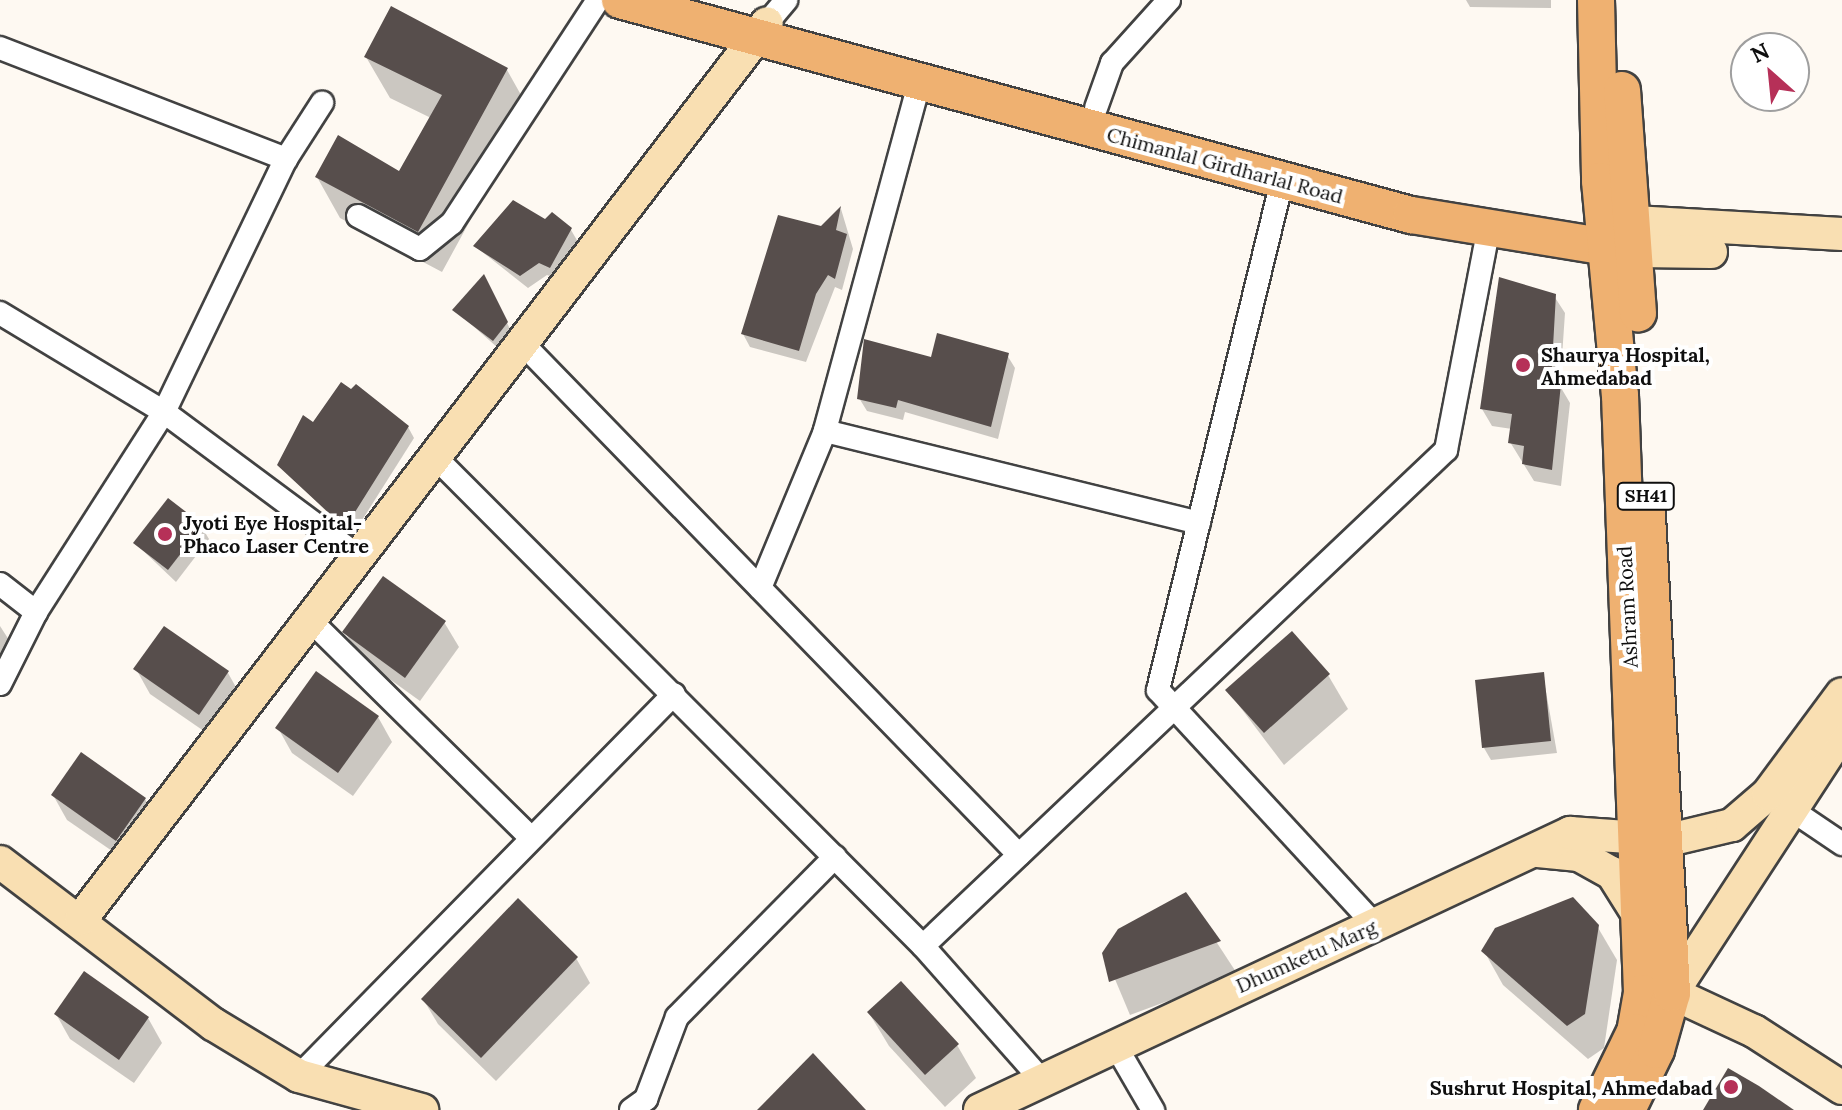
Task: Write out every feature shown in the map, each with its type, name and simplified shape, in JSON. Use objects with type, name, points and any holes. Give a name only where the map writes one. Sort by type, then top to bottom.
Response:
[{"type":"main road","name":"Chimanlal Girdharlal Road","points":[[620,0],[769,21],[919,84],[1282,181],[1488,231],[1622,237]]},
{"type":"main road","name":"Chimanlal Girdharlal Road","points":[[690,0],[1415,196],[1622,237]]},
{"type":"main road","name":"Ashram Road","points":[[1596,0],[1622,237]]},
{"type":"main road","name":"Ashram Road","points":[[1620,0],[1622,237],[1654,838],[1657,993],[1656,1050],[1627,1110]]},
{"type":"main road","name":"Ashram Road","points":[[1597,1110],[1657,993],[1641,919],[1654,838]]},
{"type":"street","points":[[358,216],[420,249],[452,223],[598,0]]},
{"type":"street","points":[[1096,108],[1112,63],[1169,0]]},
{"type":"street","points":[[81,919],[769,21]]},
{"type":"street","points":[[0,48],[286,159]]},
{"type":"street","points":[[760,588],[825,431],[919,84]]},
{"type":"street","points":[[0,684],[36,612],[164,412],[286,159],[322,103]]},
{"type":"street","points":[[1282,181],[1158,690],[1375,925]]},
{"type":"street","points":[[923,946],[1446,450],[1488,231]]},
{"type":"street","name":"Chimanlal Girdharlal Road","points":[[1622,237],[1842,234]]},
{"type":"street","name":"Chimanlal Girdharlal Road","points":[[1622,237],[1842,255]]},
{"type":"street","points":[[0,313],[164,412],[359,557]]},
{"type":"street","points":[[523,344],[1019,855]]},
{"type":"street","points":[[825,431],[1199,523]]},
{"type":"street","points":[[436,458],[923,946],[1039,1077]]},
{"type":"street","points":[[0,584],[36,612]]},
{"type":"street","points":[[310,620],[531,838]]},
{"type":"street","points":[[299,1076],[674,694]]},
{"type":"street","points":[[1842,694],[1657,993],[1754,1031],[1842,1088]]},
{"type":"street","points":[[1778,801],[1842,732]]},
{"type":"street","points":[[1778,801],[1842,844]]},
{"type":"street","name":"Dhumketu Marg","points":[[985,1109],[1039,1077],[1570,833],[1654,838],[1732,825],[1778,801]]},
{"type":"street","points":[[1535,850],[1579,855],[1612,873],[1641,919]]},
{"type":"street","points":[[631,1110],[646,1099],[677,1017],[835,857]]},
{"type":"street","points":[[0,862],[81,919],[213,1024],[299,1076],[422,1110]]},
{"type":"street","points":[[1114,1043],[1153,1110]]},
{"type":"building","points":[[391,6],[508,68],[418,232],[315,177],[338,135],[399,171],[442,95],[364,57]]},
{"type":"building","points":[[513,200],[545,219],[552,212],[572,228],[550,268],[539,263],[520,276],[473,246]]},
{"type":"building","points":[[841,206],[836,230],[847,234],[835,279],[828,275],[816,294],[799,351],[741,334],[778,215],[821,226]]},
{"type":"building","points":[[484,274],[508,322],[493,341],[452,310]]},
{"type":"building","points":[[1499,277],[1556,294],[1551,382],[1561,384],[1552,470],[1522,464],[1524,446],[1508,443],[1512,414],[1480,409]]},
{"type":"building","points":[[937,333],[1009,353],[991,427],[898,400],[896,408],[857,399],[864,339],[931,357]]},
{"type":"building","points":[[341,382],[351,389],[356,384],[409,426],[345,528],[277,465],[303,415],[313,422]]},
{"type":"building","points":[[168,498],[203,525],[168,570],[133,543]]},
{"type":"building","points":[[383,576],[446,621],[405,678],[342,632]]},
{"type":"building","points":[[164,626],[229,671],[199,715],[133,669]]},
{"type":"building","points":[[1292,631],[1330,674],[1264,733],[1225,690]]},
{"type":"building","points":[[316,671],[379,716],[338,773],[275,728]]},
{"type":"building","points":[[1544,672],[1551,741],[1482,748],[1475,680]]},
{"type":"building","points":[[81,752],[146,798],[116,841],[51,795]]},
{"type":"building","points":[[1186,892],[1221,941],[1109,982],[1102,953],[1118,929]]},
{"type":"building","points":[[1573,897],[1599,925],[1585,1014],[1567,1026],[1481,951],[1495,928]]},
{"type":"building","points":[[518,898],[578,957],[481,1058],[421,999]]},
{"type":"building","points":[[84,971],[149,1017],[119,1060],[54,1014]]},
{"type":"building","points":[[901,981],[959,1044],[925,1075],[867,1012]]},
{"type":"building","points":[[813,1053],[866,1110],[757,1110]]},
{"type":"building","points":[[1728,1068],[1759,1086],[1794,1110],[1703,1110]]},
{"type":"place","name":"Shaurya Hospital, Ahmedabad","points":[[1523,365]]},
{"type":"place","name":"Jyoti Eye Hospital- Phaco Laser Centre","points":[[165,534]]},
{"type":"place","name":"Sushrut Hospital, Ahmedabad","points":[[1731,1087]]}]
